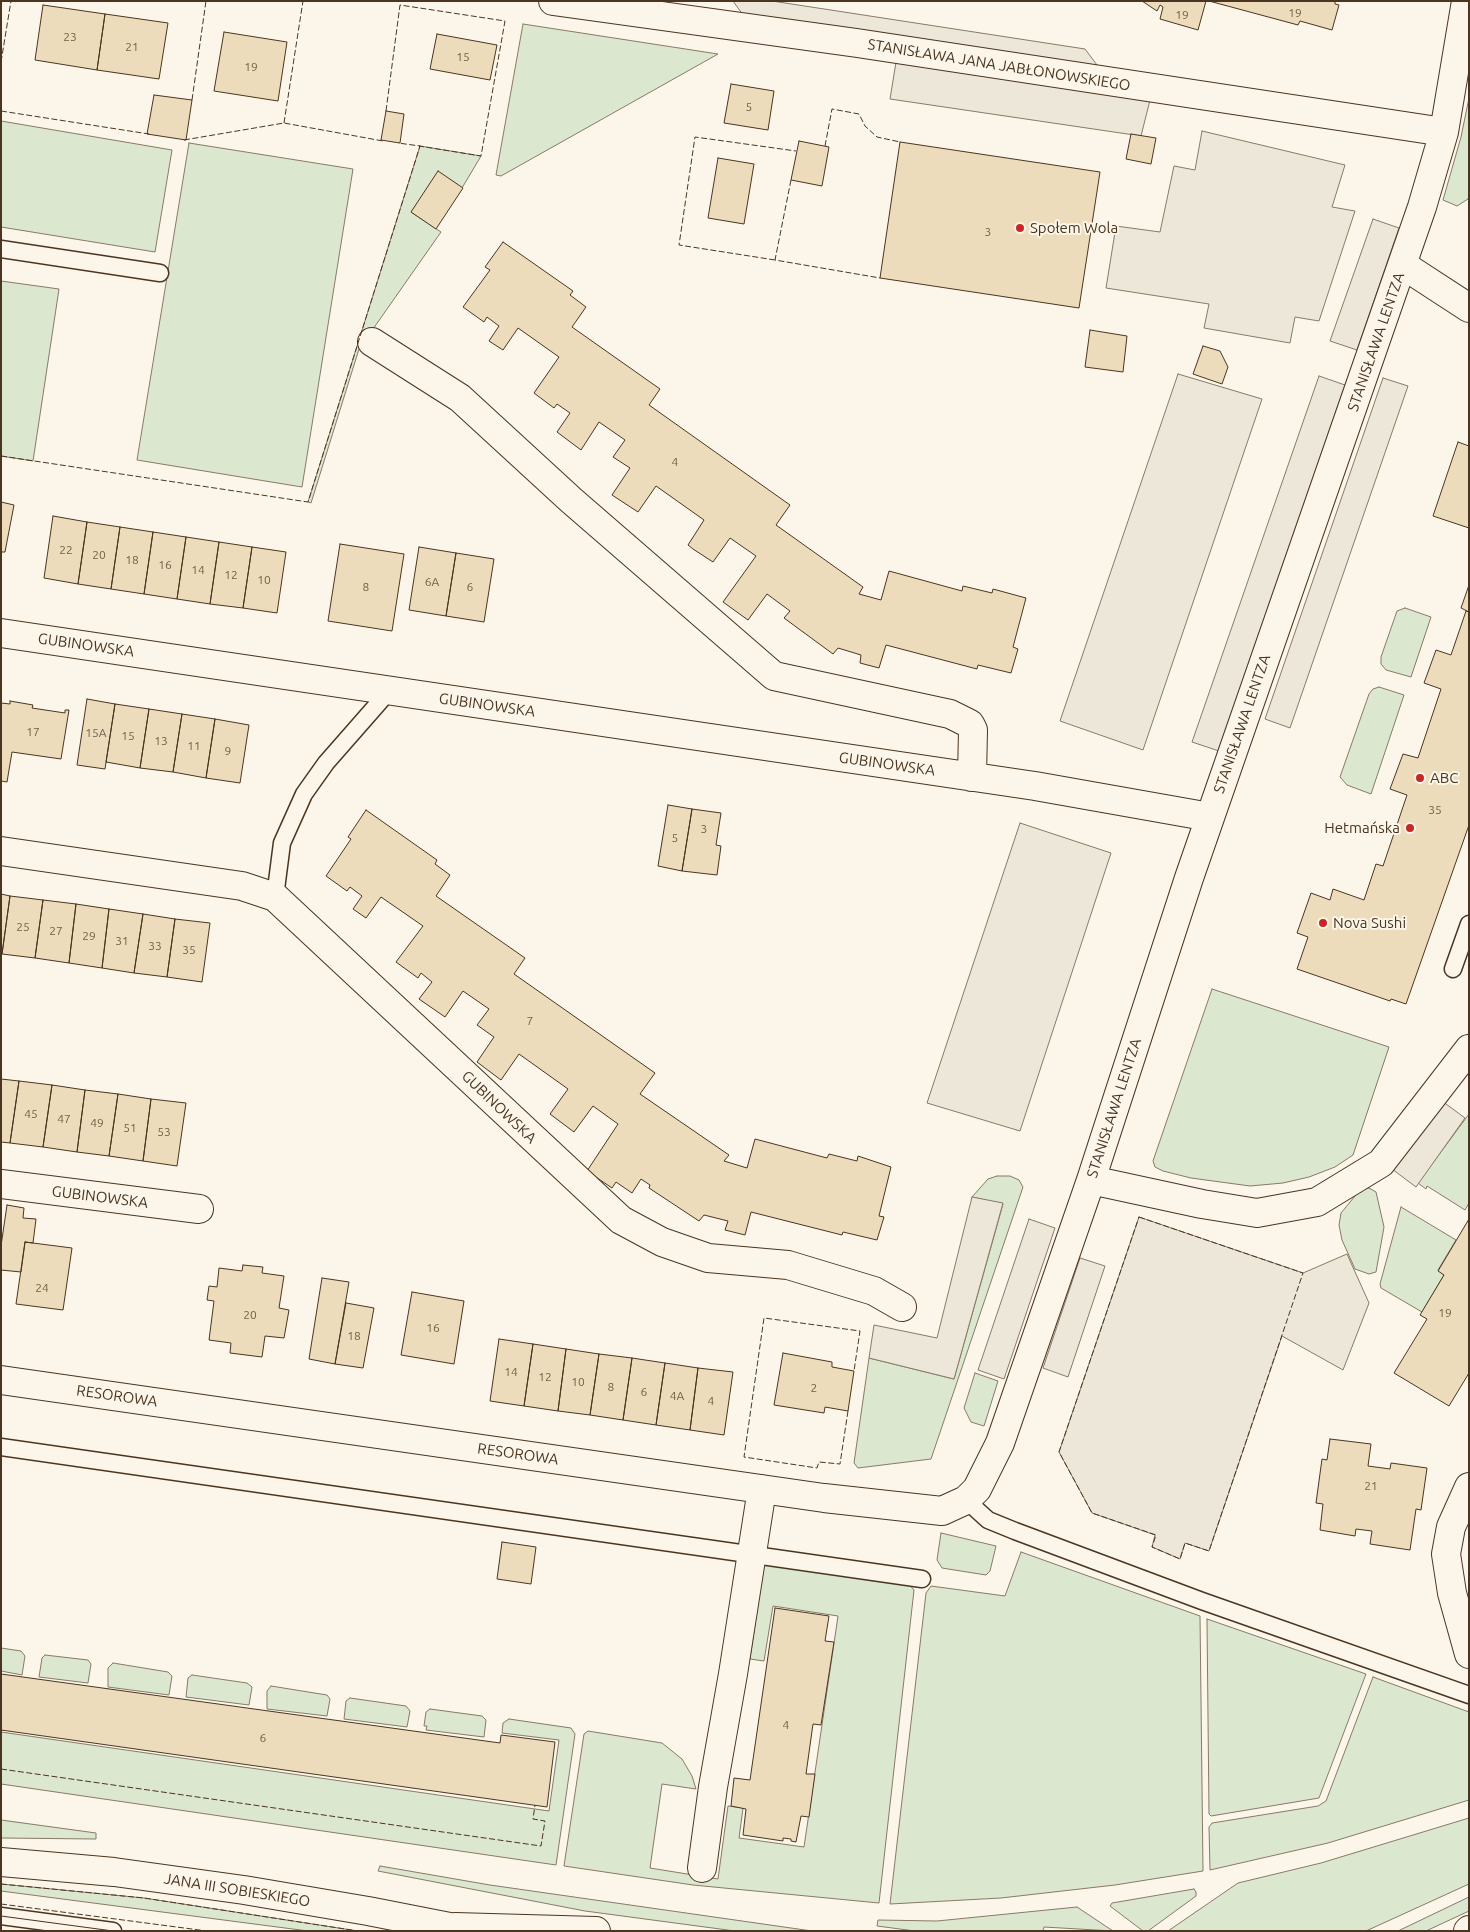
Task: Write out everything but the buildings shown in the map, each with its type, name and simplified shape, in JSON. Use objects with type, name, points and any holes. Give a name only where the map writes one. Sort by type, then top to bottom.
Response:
[{"type":"street","name":"STANISŁAWA JANA JABŁONOWSKIEGO","points":[[553,1],[857,43],[1444,132]]},
{"type":"street","name":"STANISŁAWA LENTZA","points":[[1000,1443],[1091,1180],[1210,817],[1403,265],[1444,132],[1466,1]]},
{"type":"street","points":[[1403,265],[1469,308]]},
{"type":"street","points":[[372,342],[460,398],[571,500],[774,676],[950,714],[970,724],[972,730],[972,777]]},
{"type":"street","name":"GUBINOWSKA","points":[[1,633],[972,777],[1210,817]]},
{"type":"street","name":"GUBINOWSKA","points":[[1,851],[242,886],[275,897],[621,1220],[662,1242],[708,1258],[788,1265],[874,1291],[902,1308]]},
{"type":"street","points":[[1091,1180],[1202,1204],[1257,1213],[1317,1202],[1381,1163],[1469,1049]]},
{"type":"street","name":"GUBINOWSKA","points":[[1,1184],[199,1209]]},
{"type":"street","name":"RESOROWA","points":[[1,1380],[762,1489],[942,1512],[966,1500],[977,1489],[1000,1443]]},
{"type":"street","points":[[1469,1487],[1451,1527],[1446,1554],[1452,1593],[1469,1654]]},
{"type":"street","points":[[702,1868],[712,1787],[733,1674],[762,1489]]},
{"type":"street","name":"JANA III SOBIESKIEGO","points":[[1,1862],[114,1872],[244,1890],[462,1929],[596,1931]]},
{"type":"lane","points":[[1,249],[160,274]]},
{"type":"lane","points":[[275,897],[282,843],[304,794],[326,763],[390,690]]},
{"type":"lane","points":[[1453,969],[1469,924]]},
{"type":"lane","points":[[1,1447],[922,1578]]},
{"type":"lane","points":[[966,1500],[988,1520],[1015,1531],[1193,1598],[1469,1695]]},
{"type":"lane","points":[[1,1916],[113,1931]]},
{"type":"green space","points":[[523,24],[718,54],[501,176],[496,175]]},
{"type":"green space","points":[[1469,98],[1469,196],[1468,199],[1457,206],[1443,200],[1461,137]]},
{"type":"green space","points":[[1,121],[172,150],[155,252],[1,227]]},
{"type":"green space","points":[[189,143],[353,169],[302,487],[137,460]]},
{"type":"green space","points":[[420,146],[481,156],[462,188],[411,212],[441,232],[359,349],[311,503],[308,502]]},
{"type":"green space","points":[[1,281],[59,289],[33,461],[1,456]]},
{"type":"green space","points":[[1405,608],[1431,617],[1411,677],[1386,670],[1381,664],[1381,657],[1397,611]]},
{"type":"green space","points":[[1379,687],[1404,695],[1371,794],[1347,785],[1340,777],[1369,694],[1373,689]]},
{"type":"green space","points":[[1212,989],[1389,1047],[1353,1155],[1335,1167],[1309,1177],[1283,1183],[1250,1186],[1191,1178],[1155,1167],[1153,1161]]},
{"type":"green space","points":[[1469,1114],[1469,1203],[1465,1210],[1427,1186],[1426,1189],[1418,1183]]},
{"type":"green space","points":[[997,1176],[1010,1176],[1019,1180],[1023,1187],[931,1459],[858,1468],[854,1463],[869,1358],[954,1379],[1003,1204],[972,1197],[988,1179]]},
{"type":"green space","points":[[1369,1188],[1376,1192],[1384,1227],[1376,1272],[1369,1274],[1355,1269],[1342,1240],[1339,1225],[1341,1213],[1360,1190]]},
{"type":"green space","points":[[1401,1207],[1456,1240],[1438,1270],[1444,1275],[1422,1312],[1381,1288],[1380,1284]]},
{"type":"green space","points":[[975,1373],[998,1381],[984,1426],[971,1422],[964,1408]]},
{"type":"green space","points":[[941,1533],[996,1546],[990,1571],[986,1575],[942,1568],[937,1560]]},
{"type":"green space","points":[[1021,1552],[1200,1616],[1203,1871],[1115,1885],[1001,1898],[890,1904],[926,1593],[931,1586],[1005,1596]]},
{"type":"green space","points":[[767,1563],[908,1583],[914,1590],[879,1903],[693,1885],[564,1866],[584,1734],[588,1731],[662,1743],[682,1759],[692,1776],[696,1789],[662,1784],[650,1868],[718,1879],[728,1806],[743,1808],[739,1838],[804,1847],[838,1616],[773,1606],[764,1661],[750,1659],[763,1567]]},
{"type":"green space","points":[[1207,1619],[1366,1674],[1319,1798],[1211,1816],[1209,1814]]},
{"type":"green space","points":[[1,1648],[21,1651],[25,1656],[22,1675],[1,1671]]},
{"type":"green space","points":[[45,1655],[88,1660],[91,1664],[88,1683],[39,1677],[42,1658]]},
{"type":"green space","points":[[113,1663],[168,1672],[172,1676],[169,1695],[108,1687],[108,1668]]},
{"type":"green space","points":[[192,1675],[247,1683],[252,1687],[249,1705],[186,1697],[188,1678]]},
{"type":"green space","points":[[1373,1677],[1469,1712],[1469,1800],[1328,1843],[1210,1870],[1209,1827],[1212,1823],[1318,1806],[1326,1801]]},
{"type":"green space","points":[[271,1686],[327,1695],[330,1699],[327,1716],[267,1709],[267,1691]]},
{"type":"green space","points":[[350,1698],[406,1706],[410,1711],[407,1727],[344,1719],[346,1701]]},
{"type":"green space","points":[[430,1709],[482,1716],[486,1720],[484,1737],[426,1730],[427,1726],[424,1726],[426,1712]]},
{"type":"green space","points":[[509,1719],[571,1728],[575,1734],[556,1865],[1,1784],[1,1732],[549,1811],[559,1740],[502,1733],[503,1723]]},
{"type":"green space","points":[[1469,1818],[1469,1884],[1366,1931],[1168,1931],[1238,1883],[1321,1863]]},
{"type":"green space","points":[[1,1820],[96,1833],[96,1839],[1,1838]]},
{"type":"green space","points":[[380,1866],[490,1885],[812,1931],[735,1931],[585,1911],[378,1871]]},
{"type":"green space","points":[[1,1884],[144,1898],[358,1931],[308,1931],[1,1891]]},
{"type":"green space","points":[[1194,1889],[1196,1896],[1148,1931],[1143,1931],[1110,1906],[1112,1903]]},
{"type":"green space","points":[[1469,1897],[1469,1911],[1426,1931],[1398,1931]]},
{"type":"green space","points":[[1077,1907],[1113,1931],[1044,1927],[1043,1931],[915,1931],[877,1926],[878,1920],[937,1921]]},
{"type":"shaded area","points":[[733,1],[772,1],[1085,49],[1109,81],[1153,88],[1141,136],[890,99],[898,50],[753,29]]},
{"type":"shaded area","points":[[1202,131],[1345,165],[1332,207],[1355,211],[1319,321],[1295,317],[1290,343],[1204,328],[1209,304],[1106,288],[1116,226],[1160,232],[1174,166],[1195,170]]},
{"type":"shaded area","points":[[1373,219],[1399,228],[1357,350],[1330,341]]},
{"type":"shaded area","points":[[1178,374],[1262,399],[1143,750],[1060,721]]},
{"type":"shaded area","points":[[1319,376],[1345,385],[1219,751],[1192,742]]},
{"type":"shaded area","points":[[1383,378],[1408,386],[1290,728],[1265,719]]},
{"type":"shaded area","points":[[1020,823],[1111,853],[1020,1131],[927,1103]]},
{"type":"shaded area","points":[[1442,1101],[1465,1118],[1416,1187],[1392,1169]]},
{"type":"shaded area","points":[[972,1197],[1003,1203],[954,1379],[869,1358],[874,1325],[937,1338]]},
{"type":"shaded area","points":[[1139,1217],[1303,1273],[1347,1254],[1369,1303],[1343,1370],[1282,1336],[1209,1551],[1185,1543],[1180,1559],[1152,1547],[1155,1535],[1092,1513],[1059,1452]]},
{"type":"shaded area","points":[[1029,1219],[1055,1228],[1004,1379],[978,1370]]},
{"type":"shaded area","points":[[1080,1258],[1105,1266],[1068,1377],[1043,1368]]},
{"type":"tram line","points":[[1,1916],[113,1931]]},
{"type":"fence","points":[[1,62],[11,1]]},
{"type":"fence","points":[[192,100],[206,1]]},
{"type":"fence","points":[[284,123],[303,1]]},
{"type":"fence","points":[[386,111],[400,5],[505,21],[481,156],[419,146]]},
{"type":"fence","points":[[825,146],[832,109],[859,114],[865,126],[877,137],[900,142]]},
{"type":"fence","points":[[1,111],[149,134]]},
{"type":"fence","points":[[184,140],[284,123],[383,141]]},
{"type":"fence","points":[[775,260],[679,245],[695,137],[796,151]]},
{"type":"fence","points":[[1,456],[308,502],[420,146],[398,143]]},
{"type":"fence","points":[[791,180],[775,260],[880,278]]},
{"type":"fence","points":[[1139,1217],[1303,1273],[1209,1551],[1185,1543],[1180,1559],[1152,1547],[1156,1535],[1092,1513],[1059,1452],[1139,1217]]},
{"type":"fence","points":[[848,1411],[840,1464],[819,1462],[817,1468],[744,1457],[764,1318],[860,1331],[854,1371]]},
{"type":"fence","points":[[1,1769],[541,1846],[545,1821],[533,1819],[535,1805]]},
{"type":"fence","points":[[1,1884],[144,1898],[358,1931]]},
{"type":"fence","points":[[1,1904],[207,1931]]},
{"type":"place","name":"Społem Wola","points":[[1020,228]]},
{"type":"place","name":"ABC","points":[[1420,778]]},
{"type":"place","name":"Hetmańska","points":[[1410,828]]},
{"type":"place","name":"Nova Sushi","points":[[1323,923]]}]
